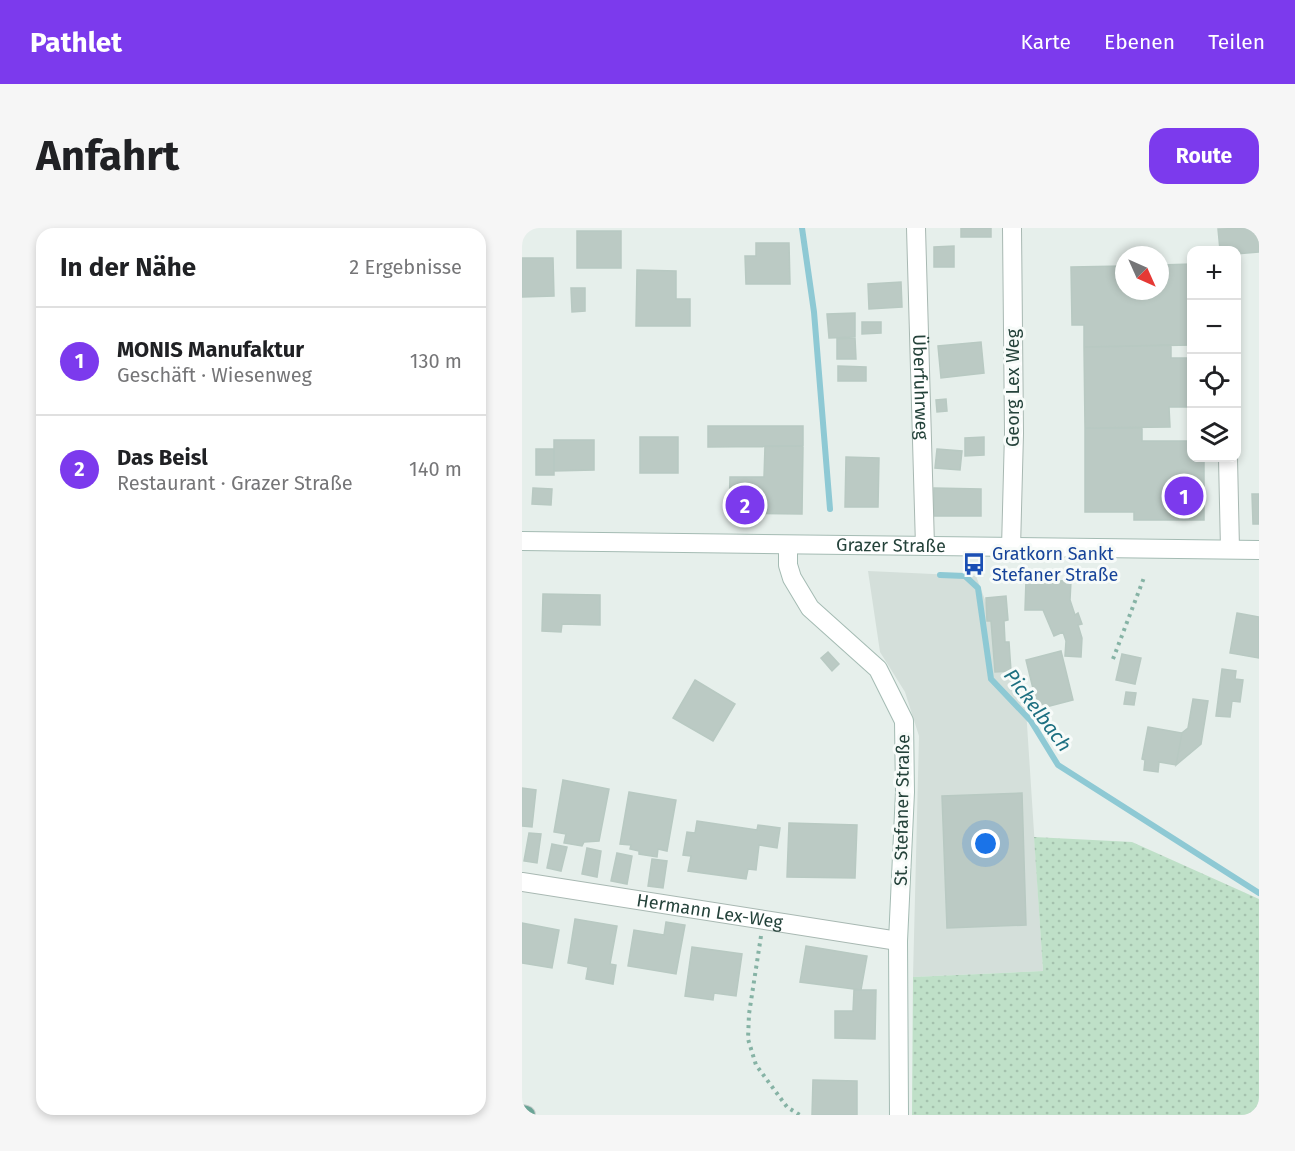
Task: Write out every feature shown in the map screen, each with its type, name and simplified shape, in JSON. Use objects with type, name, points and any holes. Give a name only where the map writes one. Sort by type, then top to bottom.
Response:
[{"type":"main road","points":[[522,1114],[526,1115]]},
{"type":"street","name":"Überfuhrweg","points":[[916,228],[926,546]]},
{"type":"street","name":"Georg Lex Weg","points":[[1011,548],[1014,433],[1012,228]]},
{"type":"street","points":[[1228,462],[1230,549]]},
{"type":"street","name":"Grazer Straße","points":[[522,541],[1259,550]]},
{"type":"street","name":"St. Stefaner Straße","points":[[788,546],[788,565],[792,578],[810,608],[878,669],[904,721],[905,792],[898,941],[899,1115]]},
{"type":"street","name":"Hermann Lex-Weg","points":[[522,882],[898,941]]},
{"type":"path","points":[[1113,659],[1145,575]]},
{"type":"path","points":[[764,921],[749,1014],[748,1039],[756,1065],[787,1107],[800,1115]]},
{"type":"shaded area","points":[[868,571],[976,576],[1026,709],[1043,971],[913,977],[919,736],[905,692],[880,652]]},
{"type":"green space","points":[[1034,837],[1132,842],[1259,899],[1259,1115],[912,1115],[913,977],[1043,971]]},
{"type":"building","points":[[961,228],[991,228],[991,237],[961,237]]},
{"type":"building","points":[[1259,228],[1259,252],[1241,254],[1241,246],[1220,246],[1218,229]]},
{"type":"building","points":[[577,231],[621,231],[621,268],[577,268]]},
{"type":"building","points":[[756,243],[789,243],[790,284],[746,284],[745,256],[756,256]]},
{"type":"building","points":[[954,246],[954,267],[934,267],[934,247]]},
{"type":"building","points":[[522,258],[553,258],[554,296],[522,297]]},
{"type":"building","points":[[1187,264],[1187,345],[1084,347],[1084,325],[1072,325],[1071,267],[1115,266],[1115,300],[1169,300],[1169,265]]},
{"type":"building","points":[[637,270],[676,271],[676,299],[690,299],[690,326],[636,326]]},
{"type":"building","points":[[901,282],[902,307],[869,309],[868,284]]},
{"type":"building","points":[[571,288],[585,288],[585,311],[572,312]]},
{"type":"building","points":[[855,313],[855,337],[829,338],[827,314]]},
{"type":"building","points":[[862,322],[881,322],[881,333],[862,334]]},
{"type":"building","points":[[855,338],[856,359],[837,359],[837,339]]},
{"type":"building","points":[[981,342],[984,373],[941,378],[938,346]]},
{"type":"building","points":[[1171,345],[1171,358],[1187,358],[1187,407],[1169,407],[1170,427],[1085,428],[1084,347]]},
{"type":"building","points":[[838,366],[866,367],[866,381],[838,381]]},
{"type":"building","points":[[946,399],[947,411],[937,412],[936,400]]},
{"type":"building","points":[[708,426],[803,426],[803,446],[708,447]]},
{"type":"building","points":[[1085,428],[1142,428],[1142,441],[1187,441],[1187,462],[1204,462],[1204,520],[1134,520],[1134,512],[1085,512]]},
{"type":"building","points":[[640,437],[678,437],[678,473],[640,473]]},
{"type":"building","points":[[984,437],[984,455],[965,456],[965,438]]},
{"type":"building","points":[[554,440],[594,440],[594,470],[554,471]]},
{"type":"building","points":[[765,446],[803,446],[802,514],[729,513],[730,477],[764,477]]},
{"type":"building","points":[[536,449],[554,449],[554,475],[536,475]]},
{"type":"building","points":[[937,449],[962,451],[960,470],[935,468]]},
{"type":"building","points":[[846,457],[879,458],[878,507],[845,507]]},
{"type":"building","points":[[533,488],[552,489],[551,505],[532,504]]},
{"type":"building","points":[[934,488],[981,489],[981,516],[934,516]]},
{"type":"building","points":[[1252,494],[1259,494],[1259,524],[1253,524]]},
{"type":"building","points":[[1026,580],[1071,581],[1070,600],[1075,615],[1078,613],[1082,624],[1078,625],[1082,638],[1081,657],[1065,656],[1066,641],[1063,632],[1054,636],[1043,610],[1025,610]]},
{"type":"building","points":[[543,594],[600,595],[600,625],[562,624],[561,632],[542,631]]},
{"type":"building","points":[[1006,596],[1008,620],[1004,621],[1005,642],[1009,642],[1011,671],[995,672],[991,621],[987,621],[986,598]]},
{"type":"building","points":[[1237,613],[1259,617],[1259,658],[1230,653]]},
{"type":"building","points":[[1061,651],[1073,700],[1038,709],[1026,660]]},
{"type":"building","points":[[828,652],[839,664],[832,671],[821,658]]},
{"type":"building","points":[[1122,654],[1141,658],[1135,684],[1116,680]]},
{"type":"building","points":[[1222,669],[1236,671],[1235,679],[1243,680],[1240,702],[1232,701],[1230,717],[1216,716]]},
{"type":"building","points":[[695,680],[735,704],[713,741],[673,718]]},
{"type":"building","points":[[1126,692],[1136,693],[1134,705],[1124,704]]},
{"type":"building","points":[[1193,699],[1208,701],[1201,744],[1176,765],[1182,733],[1188,728]]},
{"type":"building","points":[[1148,727],[1182,733],[1176,765],[1159,762],[1158,772],[1144,770],[1145,760],[1142,759]]},
{"type":"building","points":[[563,780],[609,789],[599,841],[584,842],[582,846],[564,843],[566,834],[554,832]]},
{"type":"building","points":[[522,788],[536,790],[532,827],[522,826]]},
{"type":"building","points":[[629,792],[676,800],[667,851],[658,849],[657,857],[639,854],[639,851],[630,849],[631,845],[620,844]]},
{"type":"building","points":[[1022,793],[1026,925],[947,928],[942,796]]},
{"type":"building","points":[[697,821],[757,830],[758,825],[780,828],[777,848],[759,845],[756,870],[748,869],[746,879],[688,871],[691,856],[683,855],[687,832],[695,833]]},
{"type":"building","points":[[789,823],[857,825],[855,878],[787,877]]},
{"type":"building","points":[[529,833],[541,834],[537,863],[524,861]]},
{"type":"building","points":[[552,844],[567,847],[561,871],[547,868]]},
{"type":"building","points":[[587,848],[601,851],[597,877],[582,874]]},
{"type":"building","points":[[617,853],[632,856],[627,884],[611,881]]},
{"type":"building","points":[[652,859],[667,861],[663,888],[648,886]]},
{"type":"building","points":[[575,919],[617,926],[610,964],[616,965],[613,984],[586,979],[588,967],[568,963]]},
{"type":"building","points":[[666,922],[685,925],[676,974],[628,966],[634,930],[664,935]]},
{"type":"building","points":[[522,923],[559,930],[552,968],[522,963]]},
{"type":"building","points":[[806,946],[867,956],[861,990],[800,982]]},
{"type":"building","points":[[692,947],[742,954],[736,996],[714,993],[713,1000],[685,996]]},
{"type":"building","points":[[854,990],[876,990],[875,1039],[835,1038],[835,1011],[853,1011]]},
{"type":"building","points":[[813,1080],[857,1081],[857,1115],[812,1115]]},
{"type":"waterway","name":"Pickelbach","points":[[802,228],[814,312],[830,509]]},
{"type":"waterway","name":"Pickelbach","points":[[940,575],[965,576],[978,588],[991,679],[1031,721],[1058,765],[1259,893]]},
{"type":"place","name":"MONIS Manufaktur","points":[[1184,496]]},
{"type":"place","name":"Das Beisl","points":[[745,505]]},
{"type":"place","name":"Gratkorn Sankt Stefaner Straße","points":[[974,564]]}]
